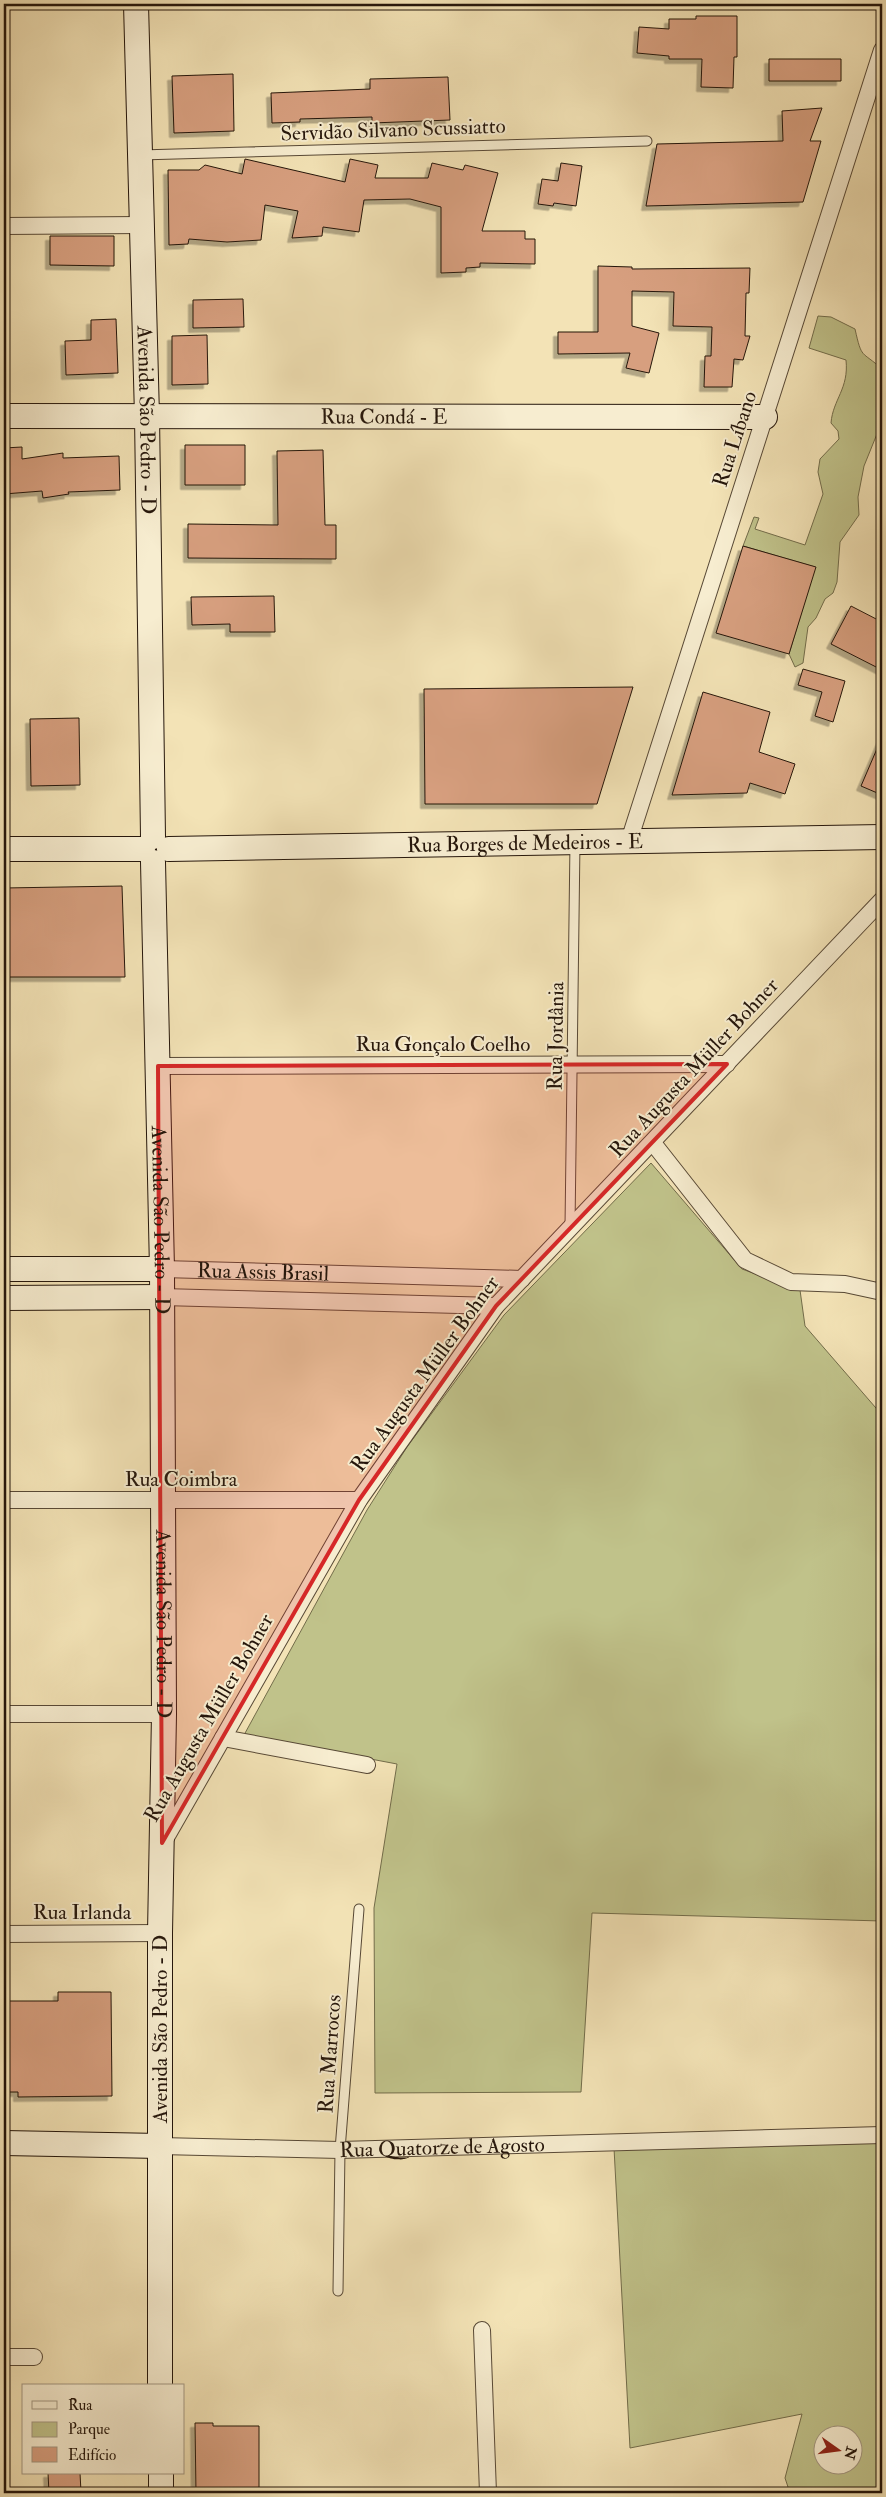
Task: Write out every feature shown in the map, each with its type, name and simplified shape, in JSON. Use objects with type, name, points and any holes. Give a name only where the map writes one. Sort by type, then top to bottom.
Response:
[{"type":"street","name":"Avenida São Pedro - D","points":[[136,4],[147,416],[162,1268],[164,1714],[160,1933],[162,2107],[160,2146],[160,2384]]},
{"type":"street","name":"Rua Líbano","points":[[629,841],[882,50]]},
{"type":"street","points":[[4,226],[142,225]]},
{"type":"street","name":"Rua Condá - E","points":[[4,416],[764,417]]},
{"type":"street","name":"Rua Borges de Medeiros - E","points":[[4,849],[154,849],[882,836]]},
{"type":"street","name":"Rua Augusta Müller Bohner","points":[[162,1843],[359,1500],[496,1306],[882,900]]},
{"type":"street","name":"Rua Gonçalo Coelho","points":[[158,1066],[727,1064]]},
{"type":"street","points":[[653,1143],[745,1260],[791,1282],[845,1284],[882,1292]]},
{"type":"street","name":"Rua Assis Brasil","points":[[4,1269],[162,1268],[522,1279]]},
{"type":"street","name":"Rua Assis Brasil","points":[[4,1298],[162,1298],[496,1306]]},
{"type":"street","name":"Rua Coimbra","points":[[4,1500],[359,1500]]},
{"type":"street","points":[[4,1714],[164,1714]]},
{"type":"street","points":[[223,1738],[367,1765]]},
{"type":"street","name":"Rua Irlanda","points":[[4,1934],[160,1933]]},
{"type":"street","name":"Rua Quatorze de Agosto","points":[[4,2143],[340,2150],[882,2135]]},
{"type":"street","points":[[482,2330],[488,2493]]},
{"type":"street","points":[[4,2357],[34,2357]]},
{"type":"street","points":[[161,2474],[161,2493]]},
{"type":"lane","name":"Servidão Silvano Scussiatto","points":[[140,155],[646,141]]},
{"type":"lane","name":"Rua Jordânia","points":[[570,1230],[575,842]]},
{"type":"lane","name":"Rua Marrocos","points":[[338,2291],[340,2150],[359,1909]]},
{"type":"highlighted area","points":[[727,1064],[496,1306],[359,1500],[162,1843],[158,1066]]},
{"type":"green space","points":[[818,316],[831,317],[855,329],[863,354],[882,369],[881,424],[864,466],[858,497],[859,515],[840,542],[837,582],[833,593],[825,599],[816,618],[808,627],[803,663],[795,667],[789,654],[815,567],[743,546],[754,517],[759,518],[755,529],[805,545],[823,494],[818,472],[820,459],[839,439],[838,431],[831,423],[845,379],[846,360],[809,348]]},
{"type":"green space","points":[[651,1163],[742,1269],[800,1290],[805,1326],[882,1415],[882,1921],[592,1913],[581,2092],[375,2093],[374,1908],[397,1764],[244,1735],[367,1510],[407,1447],[504,1315]]},
{"type":"green space","points":[[882,2142],[882,2493],[790,2493],[785,2478],[802,2414],[630,2448],[614,2148]]},
{"type":"building","points":[[696,16],[737,16],[737,57],[734,57],[733,88],[701,87],[702,59],[669,59],[669,56],[637,53],[639,27],[669,29],[669,19],[696,19]]},
{"type":"building","points":[[769,59],[841,59],[841,81],[769,81]]},
{"type":"building","points":[[233,74],[234,131],[174,133],[172,76]]},
{"type":"building","points":[[448,77],[450,120],[372,123],[372,117],[300,119],[300,122],[272,123],[271,93],[370,89],[370,79]]},
{"type":"building","points":[[822,108],[810,141],[821,141],[803,202],[646,206],[657,144],[783,141],[782,111]]},
{"type":"building","points":[[245,159],[345,182],[350,159],[378,165],[375,178],[428,178],[432,163],[463,170],[465,165],[498,173],[482,231],[525,231],[525,239],[535,239],[535,264],[480,263],[480,267],[466,268],[466,272],[441,273],[441,207],[410,199],[364,200],[359,232],[323,227],[322,236],[292,238],[298,211],[265,205],[261,240],[227,242],[189,239],[188,244],[169,245],[168,170],[199,170],[205,165],[242,174]]},
{"type":"building","points":[[561,163],[582,166],[576,206],[554,203],[553,206],[538,204],[542,179],[558,181]]},
{"type":"building","points":[[50,236],[114,236],[114,266],[50,265]]},
{"type":"building","points":[[598,266],[632,267],[632,269],[750,268],[749,293],[746,293],[745,336],[750,336],[743,360],[734,359],[732,387],[704,387],[705,356],[711,356],[712,327],[673,326],[674,292],[632,291],[632,326],[659,333],[649,373],[626,368],[630,353],[558,354],[558,332],[598,332]]},
{"type":"building","points":[[243,299],[244,327],[193,328],[193,300]]},
{"type":"building","points":[[116,319],[118,373],[66,375],[65,341],[91,340],[91,320]]},
{"type":"building","points":[[207,335],[208,384],[172,385],[172,336]]},
{"type":"building","points":[[185,445],[245,445],[245,485],[185,485]]},
{"type":"building","points":[[22,447],[22,459],[63,453],[63,458],[119,456],[120,490],[68,492],[69,494],[43,498],[42,491],[4,494],[4,448]]},
{"type":"building","points":[[323,450],[325,525],[336,525],[336,559],[188,558],[188,524],[278,525],[277,451]]},
{"type":"building","points":[[743,546],[816,567],[789,654],[716,633]]},
{"type":"building","points":[[274,596],[275,632],[230,632],[230,624],[192,625],[191,597]]},
{"type":"building","points":[[851,606],[882,622],[882,670],[831,644]]},
{"type":"building","points":[[803,669],[845,681],[833,722],[815,716],[822,692],[798,685]]},
{"type":"building","points":[[633,687],[597,804],[425,804],[424,689]]},
{"type":"building","points":[[703,692],[770,712],[759,752],[795,764],[785,794],[750,783],[747,793],[672,795]]},
{"type":"building","points":[[79,718],[80,785],[31,786],[30,719]]},
{"type":"building","points":[[882,737],[882,795],[861,786]]},
{"type":"building","points":[[122,886],[125,977],[4,977],[4,888]]},
{"type":"building","points":[[58,1992],[111,1992],[112,2096],[18,2097],[18,2092],[4,2092],[4,2001],[58,2001]]},
{"type":"building","points":[[195,2423],[213,2423],[213,2426],[259,2426],[259,2493],[196,2493]]},
{"type":"building","points":[[48,2474],[80,2474],[81,2492],[49,2493]]}]
